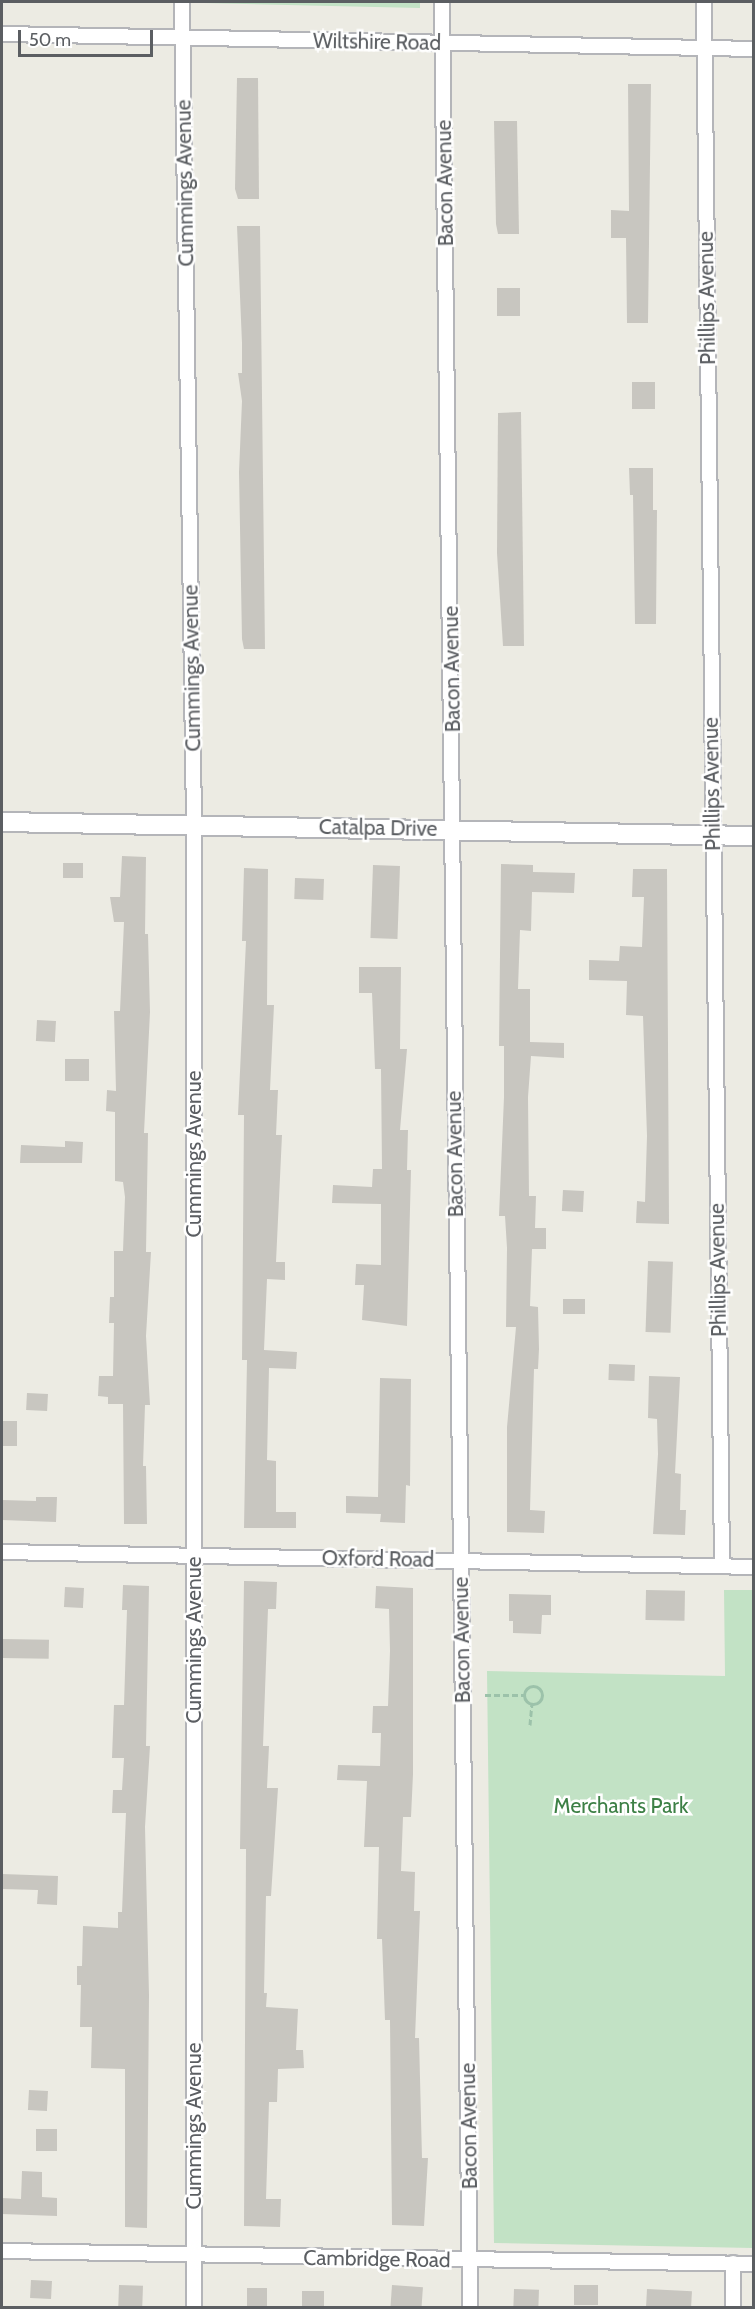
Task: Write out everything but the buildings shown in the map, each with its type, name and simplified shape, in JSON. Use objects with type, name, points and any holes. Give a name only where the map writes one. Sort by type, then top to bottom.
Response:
[{"type":"street","name":"Cummings Avenue","points":[[182,2],[194,825],[194,2307]]},
{"type":"street","name":"Bacon Avenue","points":[[442,2],[470,2307]]},
{"type":"street","name":"Phillips Avenue","points":[[704,2],[722,1566]]},
{"type":"street","name":"Wiltshire Road","points":[[2,34],[753,49]]},
{"type":"street","name":"Catalpa Drive","points":[[2,822],[753,836]]},
{"type":"street","name":"Oxford Road","points":[[2,1552],[753,1567]]},
{"type":"street","name":"Cambridge Road","points":[[2,2251],[470,2261],[753,2264]]},
{"type":"street","points":[[733,2264],[733,2307]]},
{"type":"path","points":[[524,1695],[529,1686],[542,1691],[542,1699],[532,1704]]},
{"type":"path","points":[[485,1695],[524,1695],[532,1704],[530,1725]]},
{"type":"green space","points":[[420,2],[420,8],[204,3]]},
{"type":"green space","name":"Merchants Park","points":[[724,1590],[754,1590],[753,2248],[494,2243],[487,1671],[725,1676]]}]
